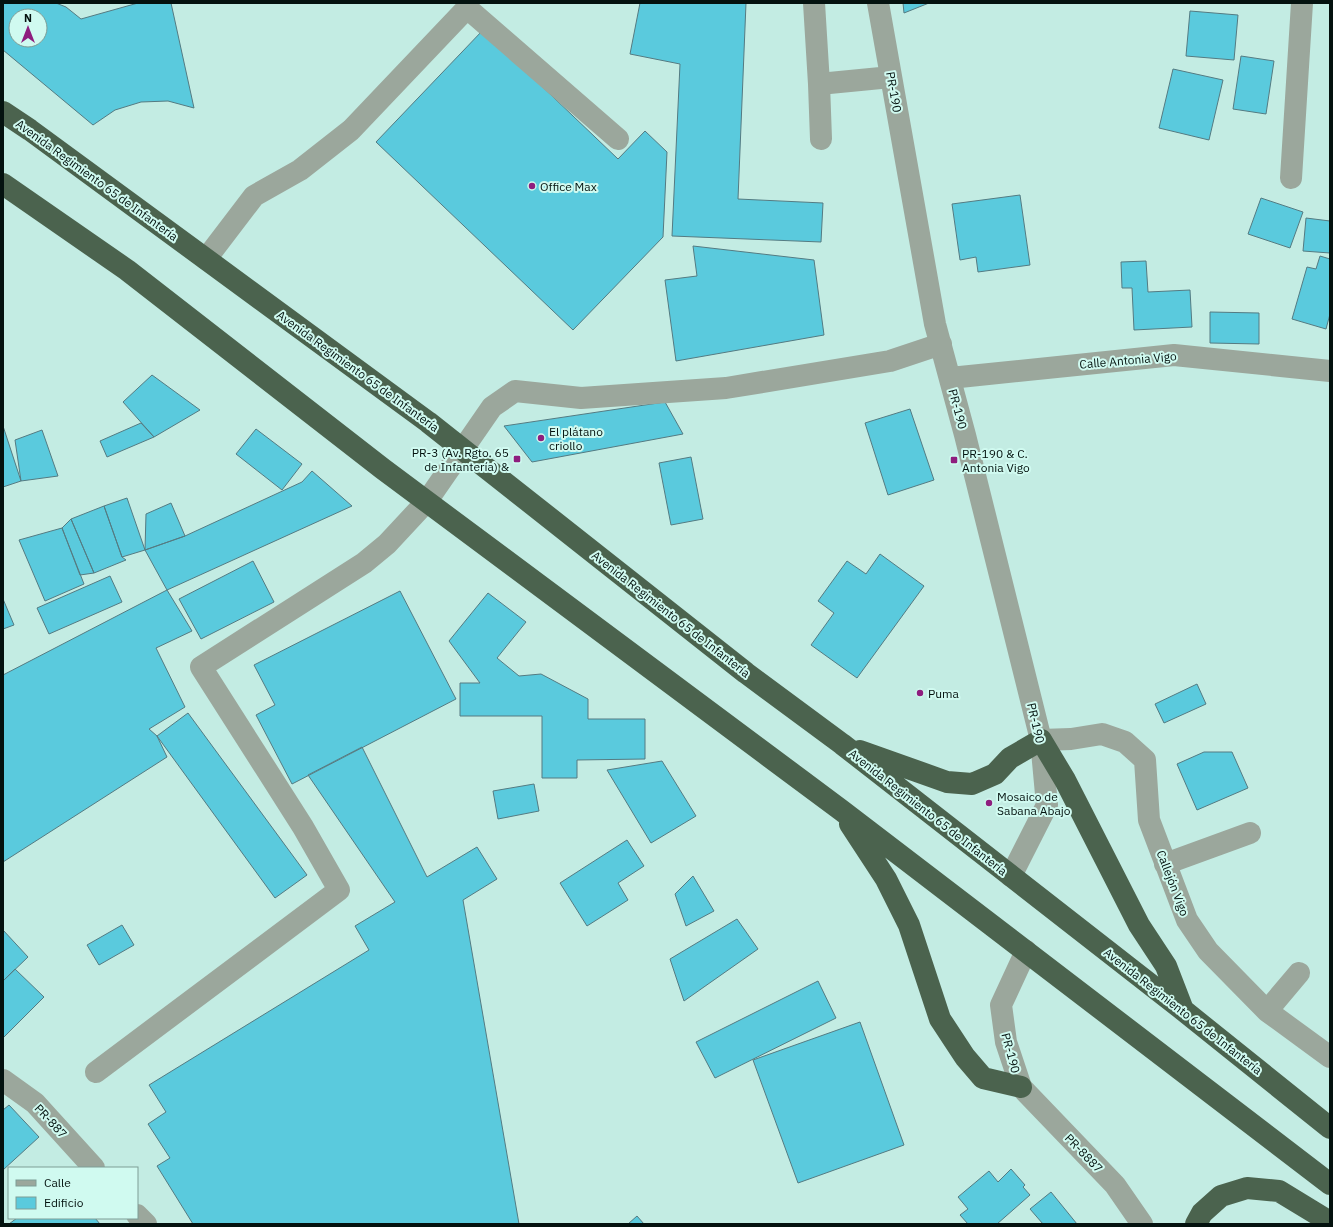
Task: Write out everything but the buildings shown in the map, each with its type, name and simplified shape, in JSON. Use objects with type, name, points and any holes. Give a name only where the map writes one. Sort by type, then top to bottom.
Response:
[{"type":"highway","name":"Avenida Regimiento 65 de Infantería","points":[[3,112],[30,130],[462,448],[746,674],[842,744],[1184,1010],[1330,1128]]},
{"type":"highway","points":[[3,184],[127,270],[427,501],[841,810],[1330,1184]]},
{"type":"highway","points":[[842,744],[947,782],[972,784],[995,774],[1010,758],[1041,740],[1065,780],[1139,925],[1166,966],[1184,1010]]},
{"type":"highway","points":[[841,810],[886,878],[909,925],[940,1019],[966,1057],[983,1078],[1021,1087]]},
{"type":"highway","points":[[1196,1224],[1202,1213],[1221,1196],[1247,1188],[1278,1191],[1330,1222]]},
{"type":"street","points":[[814,3],[821,139]]},
{"type":"street","name":"PR-190","points":[[878,3],[935,324],[950,378],[1041,740],[1047,805],[1011,876]]},
{"type":"street","points":[[1291,178],[1302,3]]},
{"type":"street","points":[[206,259],[254,196],[300,170],[351,130],[467,8],[618,139]]},
{"type":"street","points":[[818,84],[891,76]]},
{"type":"street","points":[[96,1072],[339,890],[303,827],[201,667],[364,563],[387,544],[427,501],[462,448],[492,407],[515,391],[581,398],[726,388],[890,361],[941,344]]},
{"type":"street","name":"Calle Antonia Vigo","points":[[950,378],[1174,355],[1330,371]]},
{"type":"street","name":"Callejón Vigo","points":[[1041,740],[1071,739],[1102,734],[1126,742],[1145,760],[1150,820],[1165,864],[1187,920],[1208,951],[1267,1010],[1330,1057]]},
{"type":"street","points":[[1165,864],[1250,833]]},
{"type":"street","name":"PR-190","points":[[1021,1087],[1006,1042],[1001,1006],[1026,951]]},
{"type":"street","points":[[1267,1010],[1299,973]]},
{"type":"street","name":"PR-887","points":[[3,1080],[35,1103],[93,1167]]},
{"type":"street","name":"PR-8887","points":[[1021,1087],[1115,1185],[1142,1224]]},
{"type":"street","points":[[138,1216],[146,1224]]},
{"type":"place","name":"Office Max","points":[[532,186]]},
{"type":"place","name":"El plátano criollo","points":[[541,438]]},
{"type":"place","name":"PR-3 (Av. Rgto. 65 de Infantería) &","points":[[517,459]]},
{"type":"place","name":"PR-190 & C. Antonia Vigo","points":[[954,460]]},
{"type":"place","name":"Puma","points":[[920,693]]},
{"type":"place","name":"Mosaico de Sabana Abajo","points":[[989,803]]}]
